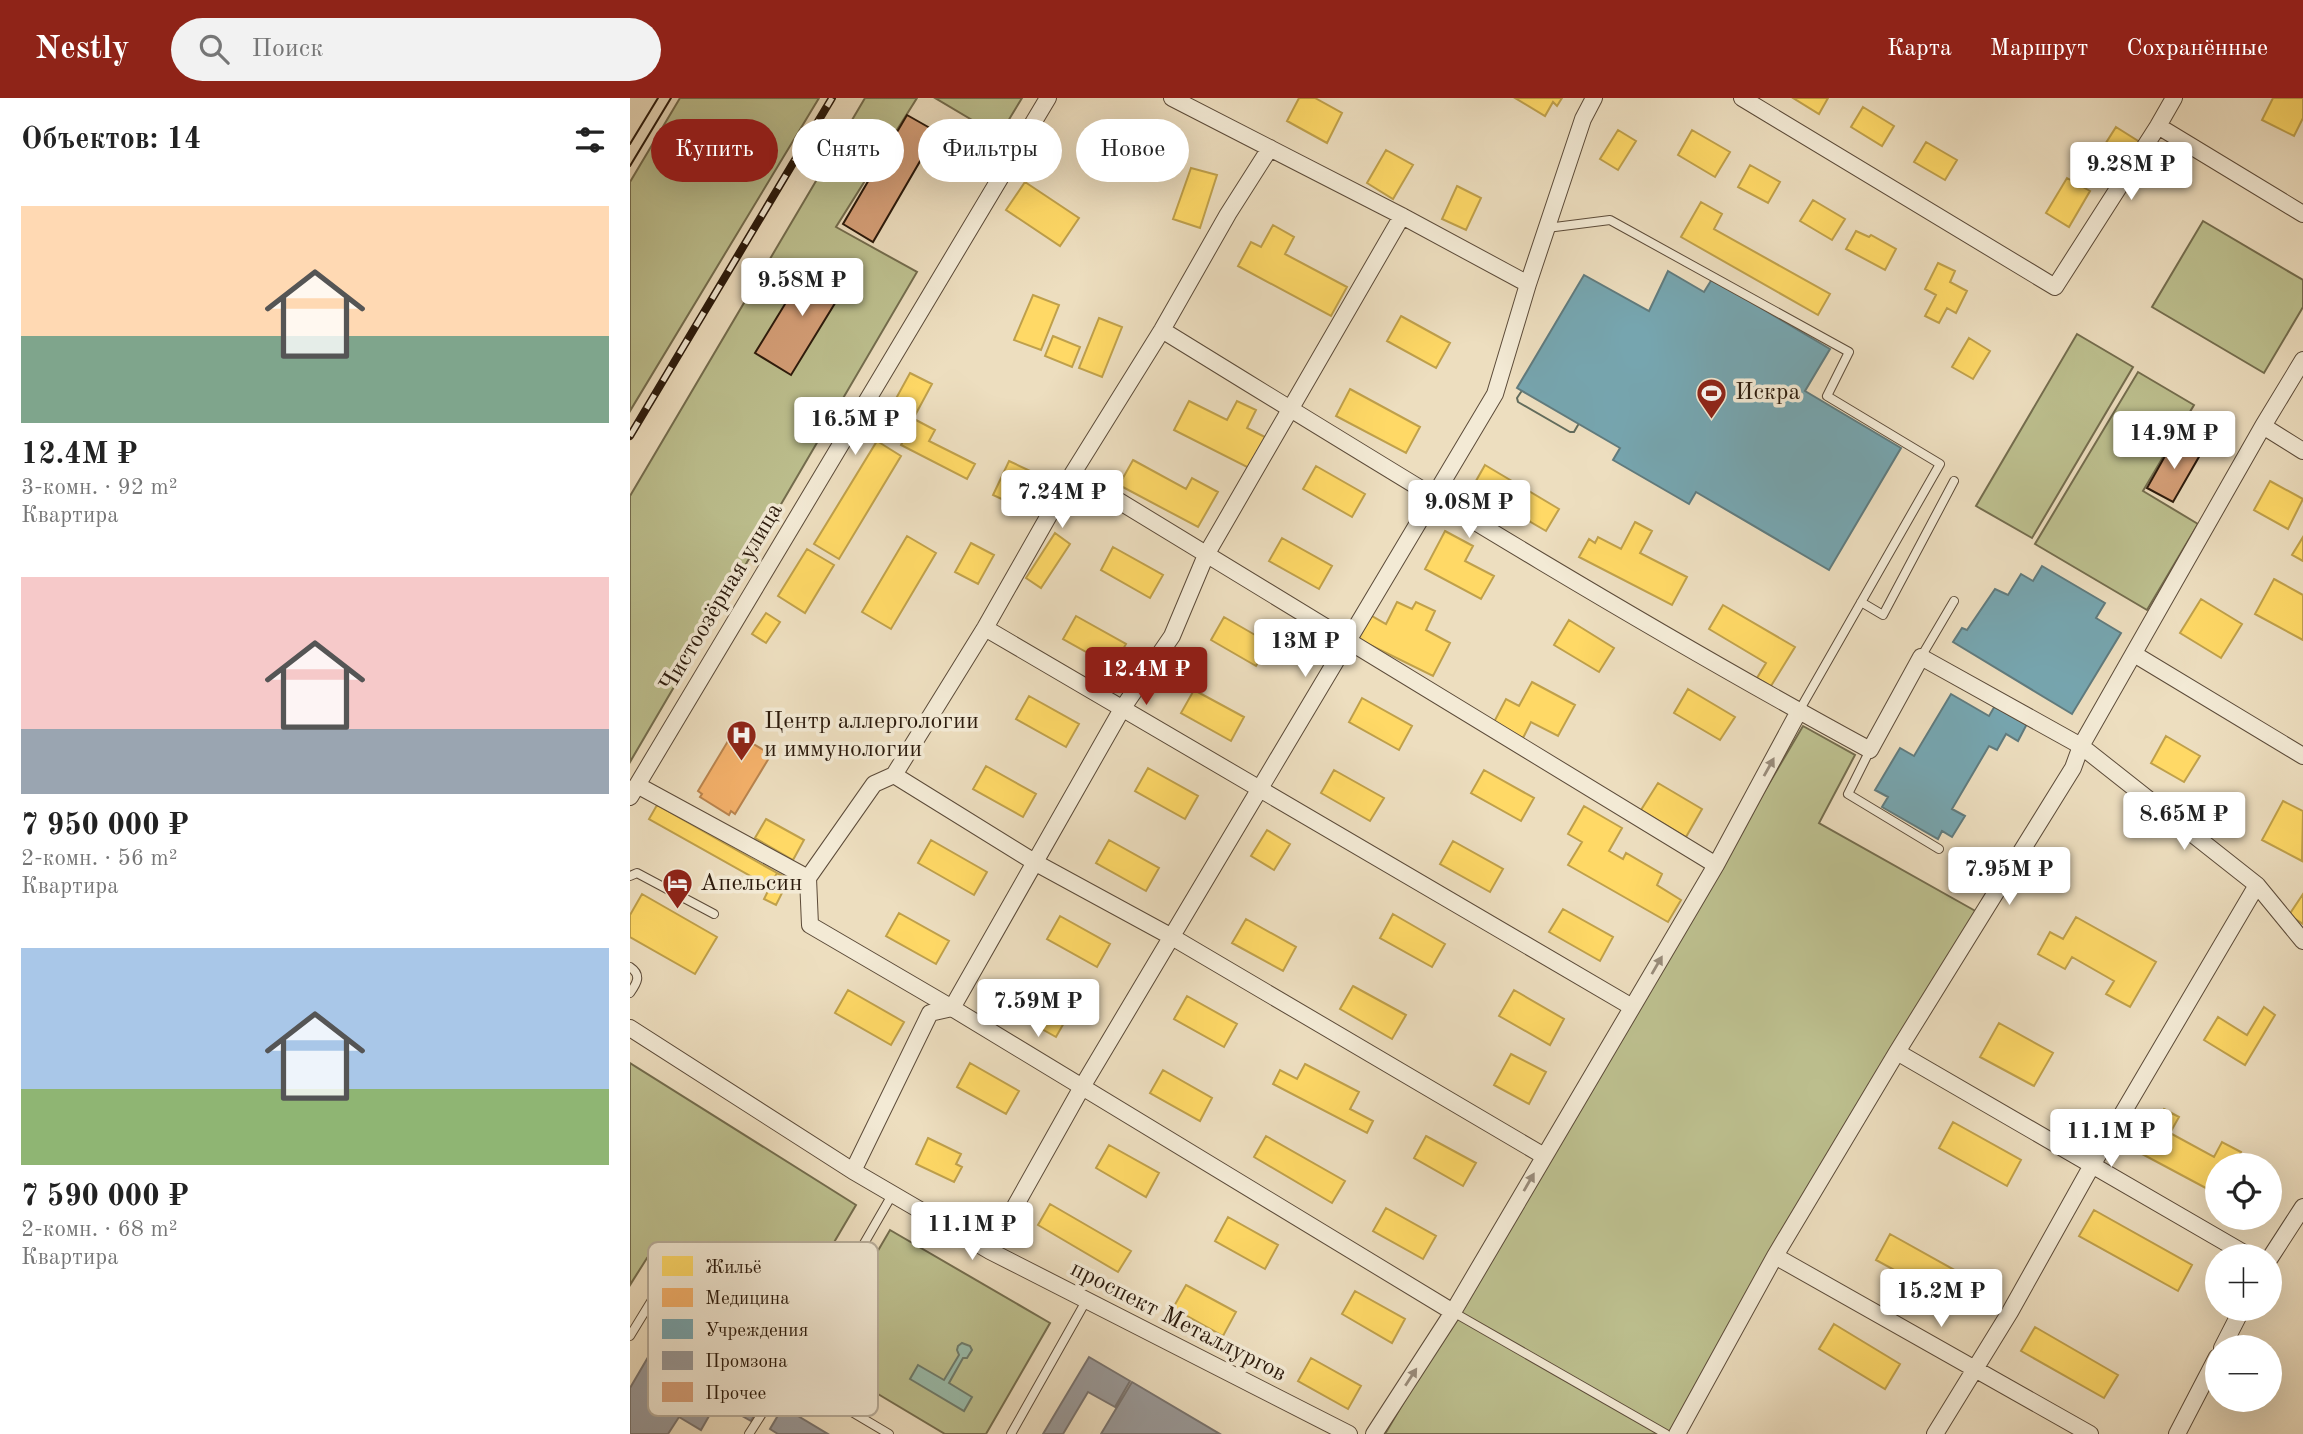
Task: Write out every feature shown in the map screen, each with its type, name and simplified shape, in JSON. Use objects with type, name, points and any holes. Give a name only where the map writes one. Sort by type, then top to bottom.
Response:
[{"type":"street","name":"Чистоозёрная улица","points":[[633,791],[1048,98]]},
{"type":"street","points":[[1172,98],[1528,284]]},
{"type":"street","points":[[990,1251],[1082,1087],[1495,394],[1528,284],[1583,120],[1594,98]]},
{"type":"street","points":[[1742,98],[2055,287],[2174,98]]},
{"type":"street","points":[[2158,126],[2303,214]]},
{"type":"street","points":[[1270,148],[1073,473],[985,628],[894,775],[874,784],[808,878],[810,925],[952,1008],[1452,1312]]},
{"type":"street","points":[[853,1171],[930,1013],[952,1008],[1122,709],[1172,636],[1206,555],[1402,216]]},
{"type":"street","points":[[1162,330],[1433,498],[1870,750],[1921,657],[2081,747],[2257,886],[2303,941]]},
{"type":"street","points":[[1677,1434],[1775,1256],[2073,768],[2081,747],[2303,360]]},
{"type":"street","points":[[2263,426],[2303,451]]},
{"type":"street","points":[[1073,473],[1716,865]]},
{"type":"street","points":[[985,628],[1632,1007]]},
{"type":"street","points":[[2134,653],[2303,756]]},
{"type":"street","points":[[1374,1434],[1452,1312],[1716,865],[1799,711]]},
{"type":"street","points":[[894,775],[1036,863],[1172,937],[1544,1156]]},
{"type":"street","points":[[633,791],[808,878]]},
{"type":"street","points":[[1935,1434],[1973,1368],[2010,1312],[2091,1167],[2257,886]]},
{"type":"street","name":"проспект Металлургов","points":[[630,1028],[853,1171],[990,1251],[1349,1434]]},
{"type":"street","points":[[1898,1052],[2091,1167],[2228,1244]]},
{"type":"street","points":[[2279,1244],[2303,1207]]},
{"type":"street","points":[[1775,1256],[2090,1434]]},
{"type":"street","points":[[2177,1434],[2205,1380]]},
{"type":"lane","points":[[1547,228],[1610,220],[1849,352],[1827,396],[1940,464],[1799,711]]},
{"type":"lane","points":[[1861,602],[1883,615],[1954,481]]},
{"type":"lane","points":[[1921,657],[1954,601]]},
{"type":"lane","points":[[1870,750],[1848,794],[1939,849]]},
{"type":"lane","points":[[630,876],[637,873],[714,914]]},
{"type":"lane","points":[[630,967],[638,975],[630,993]]},
{"type":"lane","points":[[865,1242],[892,1195]]},
{"type":"lane","points":[[1011,1434],[1086,1301]]},
{"type":"lane","points":[[630,1336],[648,1306]]},
{"type":"lane","points":[[1452,1312],[1666,1434]]},
{"type":"lane","points":[[749,1434],[761,1416]]},
{"type":"lane","points":[[859,1416],[889,1434]]},
{"type":"shaded area","points":[[680,98],[819,98],[806,119],[792,119],[792,143],[778,166],[778,119],[668,119]]},
{"type":"shaded area","points":[[865,98],[917,98],[904,119],[853,119]]},
{"type":"shaded area","points":[[935,98],[1022,98],[1009,119],[970,119]]},
{"type":"shaded area","points":[[651,147],[651,182],[768,182],[630,411],[630,182]]},
{"type":"shaded area","points":[[815,182],[864,182],[836,227],[917,272],[630,762],[630,496]]},
{"type":"shaded area","points":[[2203,221],[2303,280],[2303,307],[2264,373],[2152,307]]},
{"type":"shaded area","points":[[2077,334],[2133,367],[2032,538],[1976,506]]},
{"type":"shaded area","points":[[2138,372],[2194,405],[2143,491],[2198,524],[2147,610],[2035,544]]},
{"type":"shaded area","points":[[1803,726],[1855,755],[1819,823],[1979,913],[1673,1434],[1385,1434]]},
{"type":"shaded area","points":[[630,1063],[856,1205],[834,1242],[648,1242],[648,1259],[630,1285]]},
{"type":"shaded area","points":[[890,1230],[1050,1323],[986,1434],[945,1434],[878,1394],[878,1251]]},
{"type":"water","points":[[962,1343],[970,1346],[972,1350],[967,1358],[963,1358],[949,1383],[972,1397],[964,1411],[910,1379],[918,1365],[944,1380],[959,1355],[958,1346]]},
{"type":"building: Жильё","points":[[1299,98],[1315,98],[1342,113],[1327,143],[1287,121]]},
{"type":"building: Жильё","points":[[1515,98],[1562,98],[1557,106],[1553,102],[1545,116]]},
{"type":"building: Жильё","points":[[1793,98],[1828,98],[1819,114]]},
{"type":"building: Жильё","points":[[2273,98],[2303,98],[2303,118],[2294,136],[2262,120]]},
{"type":"building: Жильё","points":[[1863,107],[1894,126],[1882,146],[1851,127]]},
{"type":"building: Жильё","points":[[2116,127],[2143,144],[2131,163],[2104,146]]},
{"type":"building: Жильё","points":[[1618,130],[1636,141],[1618,170],[1600,159]]},
{"type":"building: Жильё","points":[[1692,130],[1730,152],[1715,177],[1678,155]]},
{"type":"building: Жильё","points":[[1926,142],[1957,160],[1945,180],[1914,162]]},
{"type":"building: Жильё","points":[[1386,150],[1413,165],[1393,199],[1367,183]]},
{"type":"building: Жильё","points":[[1750,165],[1780,182],[1768,203],[1738,187]]},
{"type":"building: Жильё","points":[[1191,168],[1217,175],[1200,228],[1173,219],[1186,182],[1189,182]]},
{"type":"building: Жильё","points":[[2067,178],[2090,191],[2069,227],[2046,213]]},
{"type":"building: Жильё","points":[[1025,182],[1079,218],[1060,246],[1006,210]]},
{"type":"building: Жильё","points":[[1457,186],[1481,198],[1466,230],[1442,219]]},
{"type":"building: Жильё","points":[[1813,200],[1845,219],[1832,240],[1800,221]]},
{"type":"building: Жильё","points":[[1701,202],[1722,214],[1714,229],[1830,294],[1818,315],[1681,237]]},
{"type":"building: Жильё","points":[[1273,225],[1294,237],[1285,254],[1347,287],[1331,316],[1238,266],[1251,242],[1261,247]]},
{"type":"building: Жильё","points":[[1856,231],[1869,237],[1871,235],[1896,249],[1885,270],[1846,249]]},
{"type":"building: Жильё","points":[[1938,263],[1955,271],[1950,282],[1967,291],[1956,313],[1947,308],[1939,323],[1925,316],[1936,295],[1925,289]]},
{"type":"building: Жильё","points":[[1033,295],[1059,305],[1041,350],[1014,340]]},
{"type":"building: Жильё","points":[[1401,316],[1450,343],[1436,368],[1387,341]]},
{"type":"building: Жильё","points":[[1099,318],[1122,327],[1102,377],[1079,368]]},
{"type":"building: Жильё","points":[[1053,336],[1080,347],[1072,367],[1045,356]]},
{"type":"building: Жильё","points":[[1969,338],[1990,351],[1973,379],[1952,367]]},
{"type":"building: Жильё","points":[[910,373],[932,384],[904,436],[882,424]]},
{"type":"building: Жильё","points":[[1350,389],[1420,427],[1406,453],[1336,416]]},
{"type":"building: Жильё","points":[[1189,401],[1227,420],[1237,401],[1256,410],[1247,428],[1267,438],[1251,469],[1174,430]]},
{"type":"building: Жильё","points":[[914,419],[935,430],[929,441],[975,464],[967,479],[901,445]]},
{"type":"building: Жильё","points":[[877,441],[901,456],[839,559],[814,544]]},
{"type":"building: Жильё","points":[[1133,460],[1186,489],[1192,478],[1218,492],[1198,527],[1119,485]]},
{"type":"building: Жильё","points":[[1009,461],[1041,476],[1025,510],[993,495]]},
{"type":"building: Жильё","points":[[1485,465],[1559,509],[1546,531],[1472,488]]},
{"type":"building: Жильё","points":[[1316,466],[1365,494],[1352,517],[1303,489]]},
{"type":"building: Жильё","points":[[2270,481],[2303,499],[2288,529],[2254,510]]},
{"type":"building: Жильё","points":[[1635,522],[1652,531],[1640,553],[1687,577],[1672,605],[1579,557],[1589,539],[1595,543],[1598,537],[1621,549]]},
{"type":"building: Жильё","points":[[1445,531],[1473,546],[1465,561],[1494,576],[1481,599],[1425,569]]},
{"type":"building: Жильё","points":[[1055,533],[1070,544],[1041,588],[1026,578]]},
{"type":"building: Жильё","points":[[907,536],[936,553],[891,629],[862,612]]},
{"type":"building: Жильё","points":[[2303,537],[2303,561],[2292,555]]},
{"type":"building: Жильё","points":[[1282,538],[1332,566],[1319,589],[1269,561]]},
{"type":"building: Жильё","points":[[971,543],[994,555],[978,584],[955,572]]},
{"type":"building: Жильё","points":[[1113,547],[1163,575],[1150,598],[1101,570]]},
{"type":"building: Жильё","points":[[807,549],[834,565],[805,613],[778,596]]},
{"type":"building: Жильё","points":[[2274,579],[2303,595],[2303,640],[2255,614]]},
{"type":"building: Жильё","points":[[2201,599],[2242,624],[2221,658],[2180,633]]},
{"type":"building: Жильё","points":[[1397,602],[1412,609],[1416,602],[1435,611],[1426,630],[1450,643],[1433,676],[1358,639],[1370,615],[1386,624]]},
{"type":"building: Жильё","points":[[1723,605],[1795,647],[1771,686],[1757,678],[1766,663],[1709,629]]},
{"type":"building: Жильё","points":[[766,613],[780,622],[766,643],[752,634]]},
{"type":"building: Жильё","points":[[1076,616],[1126,644],[1113,667],[1063,639]]},
{"type":"building: Жильё","points":[[1224,617],[1269,643],[1256,666],[1211,640]]},
{"type":"building: Жильё","points":[[1569,620],[1614,648],[1599,672],[1554,645]]},
{"type":"building: Жильё","points":[[1532,682],[1575,705],[1558,736],[1531,722],[1523,738],[1494,722],[1506,699],[1519,706]]},
{"type":"building: Жильё","points":[[1688,689],[1735,717],[1720,740],[1674,713]]},
{"type":"building: Жильё","points":[[1194,690],[1244,717],[1231,741],[1181,713]]},
{"type":"building: Жильё","points":[[1029,696],[1079,724],[1066,747],[1016,719]]},
{"type":"building: Жильё","points":[[1362,698],[1412,726],[1399,750],[1349,722]]},
{"type":"building: Жильё","points":[[2166,736],[2200,756],[2184,782],[2151,763]]},
{"type":"building: Жильё","points":[[986,766],[1036,794],[1023,817],[973,789]]},
{"type":"building: Жильё","points":[[1148,768],[1198,796],[1185,819],[1135,791]]},
{"type":"building: Жильё","points":[[1334,770],[1384,798],[1370,821],[1321,793]]},
{"type":"building: Жильё","points":[[1484,770],[1534,798],[1521,821],[1471,793]]},
{"type":"building: Жильё","points":[[1658,783],[1702,809],[1686,837],[1641,810]]},
{"type":"building: Жильё","points":[[2283,801],[2303,811],[2302,861],[2262,840]]},
{"type":"building: Жильё","points":[[657,805],[777,873],[770,887],[649,819]]},
{"type":"building: Жильё","points":[[1584,806],[1622,828],[1609,851],[1623,859],[1626,853],[1662,874],[1657,885],[1681,900],[1668,922],[1568,865],[1582,842],[1568,834]]},
{"type":"building: Жильё","points":[[766,819],[804,840],[793,860],[755,838]]},
{"type":"building: Жильё","points":[[1267,830],[1290,844],[1274,870],[1251,856]]},
{"type":"building: Жильё","points":[[931,840],[987,872],[974,895],[918,863]]},
{"type":"building: Жильё","points":[[1109,840],[1159,868],[1146,891],[1096,863]]},
{"type":"building: Жильё","points":[[1453,841],[1503,869],[1490,892],[1440,864]]},
{"type":"building: Жильё","points":[[777,873],[789,879],[776,905],[764,899]]},
{"type":"building: Жильё","points":[[642,894],[717,937],[695,974],[630,937],[630,915]]},
{"type":"building: Жильё","points":[[2303,894],[2303,924],[2289,915]]},
{"type":"building: Жильё","points":[[1563,909],[1613,937],[1600,961],[1549,932]]},
{"type":"building: Жильё","points":[[899,913],[949,941],[936,964],[886,936]]},
{"type":"building: Жильё","points":[[1393,914],[1445,944],[1432,967],[1380,938]]},
{"type":"building: Жильё","points":[[1060,916],[1110,944],[1097,967],[1047,939]]},
{"type":"building: Жильё","points":[[2076,917],[2156,962],[2130,1007],[2106,994],[2114,981],[2072,957],[2065,969],[2038,954],[2050,932],[2063,939]]},
{"type":"building: Жильё","points":[[1246,919],[1296,947],[1283,971],[1232,943]]},
{"type":"building: Жильё","points":[[1019,986],[1069,1014],[1056,1037],[1006,1009]]},
{"type":"building: Жильё","points":[[1353,986],[1406,1015],[1392,1039],[1340,1009]]},
{"type":"building: Жильё","points":[[848,990],[904,1022],[891,1045],[835,1013]]},
{"type":"building: Жильё","points":[[1514,990],[1564,1019],[1550,1045],[1499,1016]]},
{"type":"building: Жильё","points":[[1187,996],[1237,1024],[1224,1047],[1174,1019]]},
{"type":"building: Жильё","points":[[2264,1007],[2275,1015],[2245,1065],[2204,1040],[2218,1017],[2247,1035]]},
{"type":"building: Жильё","points":[[1999,1023],[2053,1053],[2034,1086],[1980,1057]]},
{"type":"building: Жильё","points":[[1511,1054],[1546,1072],[1529,1104],[1494,1085]]},
{"type":"building: Жильё","points":[[970,1063],[1019,1091],[1006,1114],[957,1087]]},
{"type":"building: Жильё","points":[[1305,1064],[1359,1092],[1350,1109],[1373,1121],[1367,1133],[1273,1084],[1280,1070],[1297,1079]]},
{"type":"building: Жильё","points":[[1163,1070],[1212,1098],[1200,1121],[1150,1093]]},
{"type":"building: Жильё","points":[[2164,1109],[2179,1117],[2170,1133],[2207,1153],[2205,1188],[2129,1147],[2141,1125],[2152,1130]]},
{"type":"building: Жильё","points":[[1953,1122],[2021,1160],[2007,1186],[1939,1148]]},
{"type":"building: Жильё","points":[[1266,1136],[1345,1181],[1332,1203],[1254,1157]]},
{"type":"building: Жильё","points":[[1426,1136],[1476,1163],[1463,1186],[1414,1158]]},
{"type":"building: Жильё","points":[[928,1138],[961,1154],[956,1164],[962,1167],[954,1182],[916,1164]]},
{"type":"building: Жильё","points":[[2222,1142],[2240,1153],[2216,1153]]},
{"type":"building: Жильё","points":[[1109,1145],[1159,1173],[1146,1197],[1096,1168]]},
{"type":"building: Жильё","points":[[1050,1204],[1131,1251],[1118,1272],[1038,1225]]},
{"type":"building: Жильё","points":[[1386,1208],[1436,1236],[1423,1259],[1373,1231]]},
{"type":"building: Жильё","points":[[2094,1210],[2192,1265],[2178,1291],[2079,1236]]},
{"type":"building: Жильё","points":[[1228,1217],[1278,1245],[1265,1269],[1215,1241]]},
{"type":"building: Жильё","points":[[1890,1234],[1958,1272],[1944,1297],[1876,1260]]},
{"type":"building: Жильё","points":[[1186,1285],[1236,1312],[1223,1336],[1173,1308]]},
{"type":"building: Жильё","points":[[1355,1291],[1405,1319],[1392,1343],[1342,1314]]},
{"type":"building: Жильё","points":[[1834,1324],[1900,1364],[1885,1389],[1819,1349]]},
{"type":"building: Жильё","points":[[2035,1327],[2118,1375],[2104,1398],[2021,1351]]},
{"type":"building: Жильё","points":[[1311,1358],[1361,1386],[1348,1409],[1298,1381]]},
{"type":"building: Медицина","points":[[738,735],[767,752],[765,755],[769,758],[735,814],[731,811],[729,815],[700,797],[702,794],[698,791],[731,736],[736,739]]},
{"type":"building: Учреждения","name":"Искра","points":[[1668,271],[1704,292],[1712,279],[1830,349],[1805,391],[1901,448],[1829,570],[1696,492],[1689,504],[1613,460],[1620,448],[1517,388],[1584,275],[1649,311]]},
{"type":"building: Учреждения","points":[[2042,566],[2105,603],[2096,618],[2121,633],[2072,714],[1953,642],[1962,628],[1967,630],[1995,589],[2008,595],[2021,574],[2033,581]]},
{"type":"building: Учреждения","points":[[1951,694],[1989,716],[1996,704],[2028,722],[2018,741],[2006,734],[1997,750],[1989,746],[1952,809],[1965,816],[1952,837],[1942,831],[1938,839],[1882,807],[1888,797],[1875,790],[1900,748],[1914,756]]},
{"type":"building: Промзона","points":[[648,1357],[648,1416],[709,1416],[701,1430],[679,1417],[668,1434],[630,1434],[630,1388]]},
{"type":"building: Промзона","points":[[1089,1357],[1130,1381],[1115,1407],[1088,1392],[1063,1434],[1043,1434]]},
{"type":"building: Промзона","points":[[1132,1382],[1220,1434],[1101,1434]]},
{"type":"building: Промзона","points":[[778,1416],[798,1416],[828,1434],[778,1434],[770,1429]]},
{"type":"building: Прочее","points":[[907,115],[918,121],[918,165],[873,242],[843,224],[868,182],[904,182],[904,120]]},
{"type":"building: Прочее","points":[[812,260],[848,282],[791,375],[755,353]]},
{"type":"building: Прочее","points":[[2174,440],[2200,455],[2173,502],[2147,488]]},
{"type":"tram line","points":[[630,144],[658,98]]},
{"type":"tram line","points":[[630,166],[671,98]]},
{"type":"railway","points":[[630,436],[832,98]]},
{"type":"place","name":"Искра","points":[[1712,420]]},
{"type":"place","name":"Центр аллергологии и иммунологии","points":[[741,763]]},
{"type":"place","name":"Апельсин","points":[[677,911]]}]
